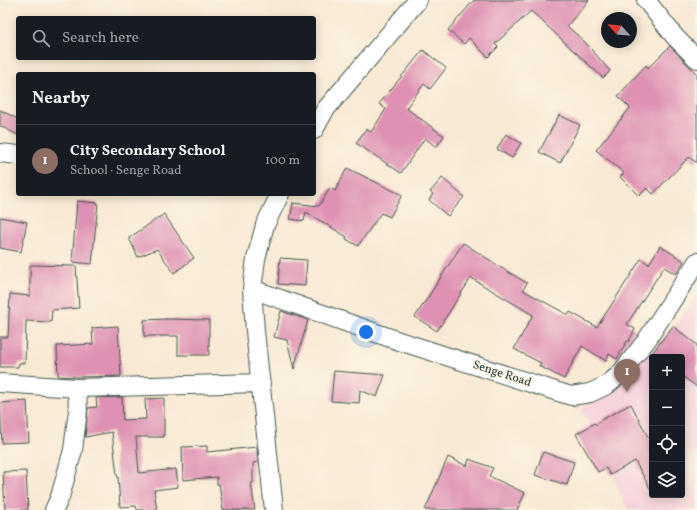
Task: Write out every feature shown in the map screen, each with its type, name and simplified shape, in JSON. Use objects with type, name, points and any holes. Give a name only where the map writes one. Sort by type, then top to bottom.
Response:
[{"type":"street","points":[[316,126],[325,110],[418,0]]},
{"type":"street","points":[[646,0],[675,37],[697,59]]},
{"type":"street","points":[[0,153],[16,155]]},
{"type":"street","points":[[274,510],[252,289],[256,259],[265,225],[279,196]]},
{"type":"street","name":"Senge Road","points":[[252,289],[396,340],[571,396],[590,393],[607,385],[620,374],[646,341],[697,262]]},
{"type":"street","points":[[0,383],[78,388],[261,383]]},
{"type":"street","points":[[54,510],[60,497],[73,450],[78,411],[78,388]]},
{"type":"shaded area","points":[[697,294],[697,510],[628,510],[582,409],[621,374],[649,355],[649,498],[685,498],[685,354],[651,354],[661,347]]},
{"type":"building","points":[[474,0],[589,0],[567,26],[585,42],[610,71],[603,78],[531,11],[495,44],[498,47],[488,57],[469,38],[464,44],[448,30]]},
{"type":"building","points":[[670,46],[697,74],[697,163],[689,157],[653,194],[647,188],[639,196],[620,177],[624,173],[596,150],[630,108],[618,96],[646,65],[648,68]]},
{"type":"building","points":[[423,50],[446,68],[430,89],[424,84],[406,108],[444,136],[436,147],[425,138],[401,173],[356,143],[366,129],[371,132],[386,109],[379,104]]},
{"type":"building","points":[[0,110],[16,118],[16,134],[0,126]]},
{"type":"building","points":[[559,115],[580,125],[560,163],[539,152]]},
{"type":"building","points":[[506,134],[521,143],[512,158],[497,149]]},
{"type":"building","points":[[347,168],[402,195],[390,217],[381,213],[358,246],[346,239],[347,237],[306,212],[304,221],[290,219],[292,203],[319,206],[330,188],[335,191]]},
{"type":"building","points":[[442,178],[464,197],[448,216],[429,200],[433,194],[430,192]]},
{"type":"building","points":[[77,201],[98,203],[92,264],[72,262]]},
{"type":"building","points":[[164,214],[194,258],[174,273],[157,249],[138,257],[129,238]]},
{"type":"building","points":[[0,217],[27,222],[21,252],[0,248]]},
{"type":"building","points":[[463,243],[527,283],[523,290],[568,315],[570,312],[597,327],[641,259],[649,264],[660,246],[684,261],[676,274],[664,267],[627,324],[635,329],[617,359],[609,354],[606,361],[582,346],[564,379],[539,366],[541,363],[514,349],[533,315],[471,278],[437,331],[415,317]]},
{"type":"building","points":[[280,258],[307,260],[305,286],[278,284]]},
{"type":"building","points":[[30,265],[76,266],[79,308],[52,310],[51,322],[26,321],[25,363],[19,363],[18,367],[0,367],[0,337],[8,337],[10,294],[30,296]]},
{"type":"building","points":[[281,311],[308,320],[294,369],[287,340],[274,337]]},
{"type":"building","points":[[144,320],[209,320],[209,355],[178,355],[178,336],[144,336]]},
{"type":"building","points":[[118,326],[121,376],[58,376],[57,346],[93,344],[92,328]]},
{"type":"building","points":[[673,326],[697,345],[697,387],[685,378],[685,354],[651,354]]},
{"type":"building","points":[[334,371],[385,375],[377,397],[360,390],[359,403],[331,401]]},
{"type":"building","points":[[122,397],[123,420],[146,419],[145,399],[164,398],[164,437],[136,437],[139,473],[176,469],[178,487],[154,490],[157,510],[137,510],[136,506],[120,507],[118,476],[112,432],[85,437],[88,408],[97,407],[96,398]]},
{"type":"building","points":[[27,401],[29,442],[2,443],[0,403]]},
{"type":"building","points":[[631,404],[649,439],[649,487],[635,461],[610,475],[606,468],[598,472],[576,434],[595,423],[597,425],[601,420]]},
{"type":"building","points":[[207,446],[207,452],[257,447],[258,462],[253,463],[253,483],[251,483],[255,510],[223,510],[219,484],[217,484],[217,477],[183,480],[182,447]]},
{"type":"building","points":[[543,452],[574,462],[567,485],[535,475]]},
{"type":"building","points":[[448,457],[467,466],[469,459],[493,468],[489,476],[525,493],[517,510],[425,510]]},
{"type":"building","points":[[26,471],[28,510],[5,510],[3,472]]},
{"type":"place","name":"City Secondary School","points":[[627,392]]}]
